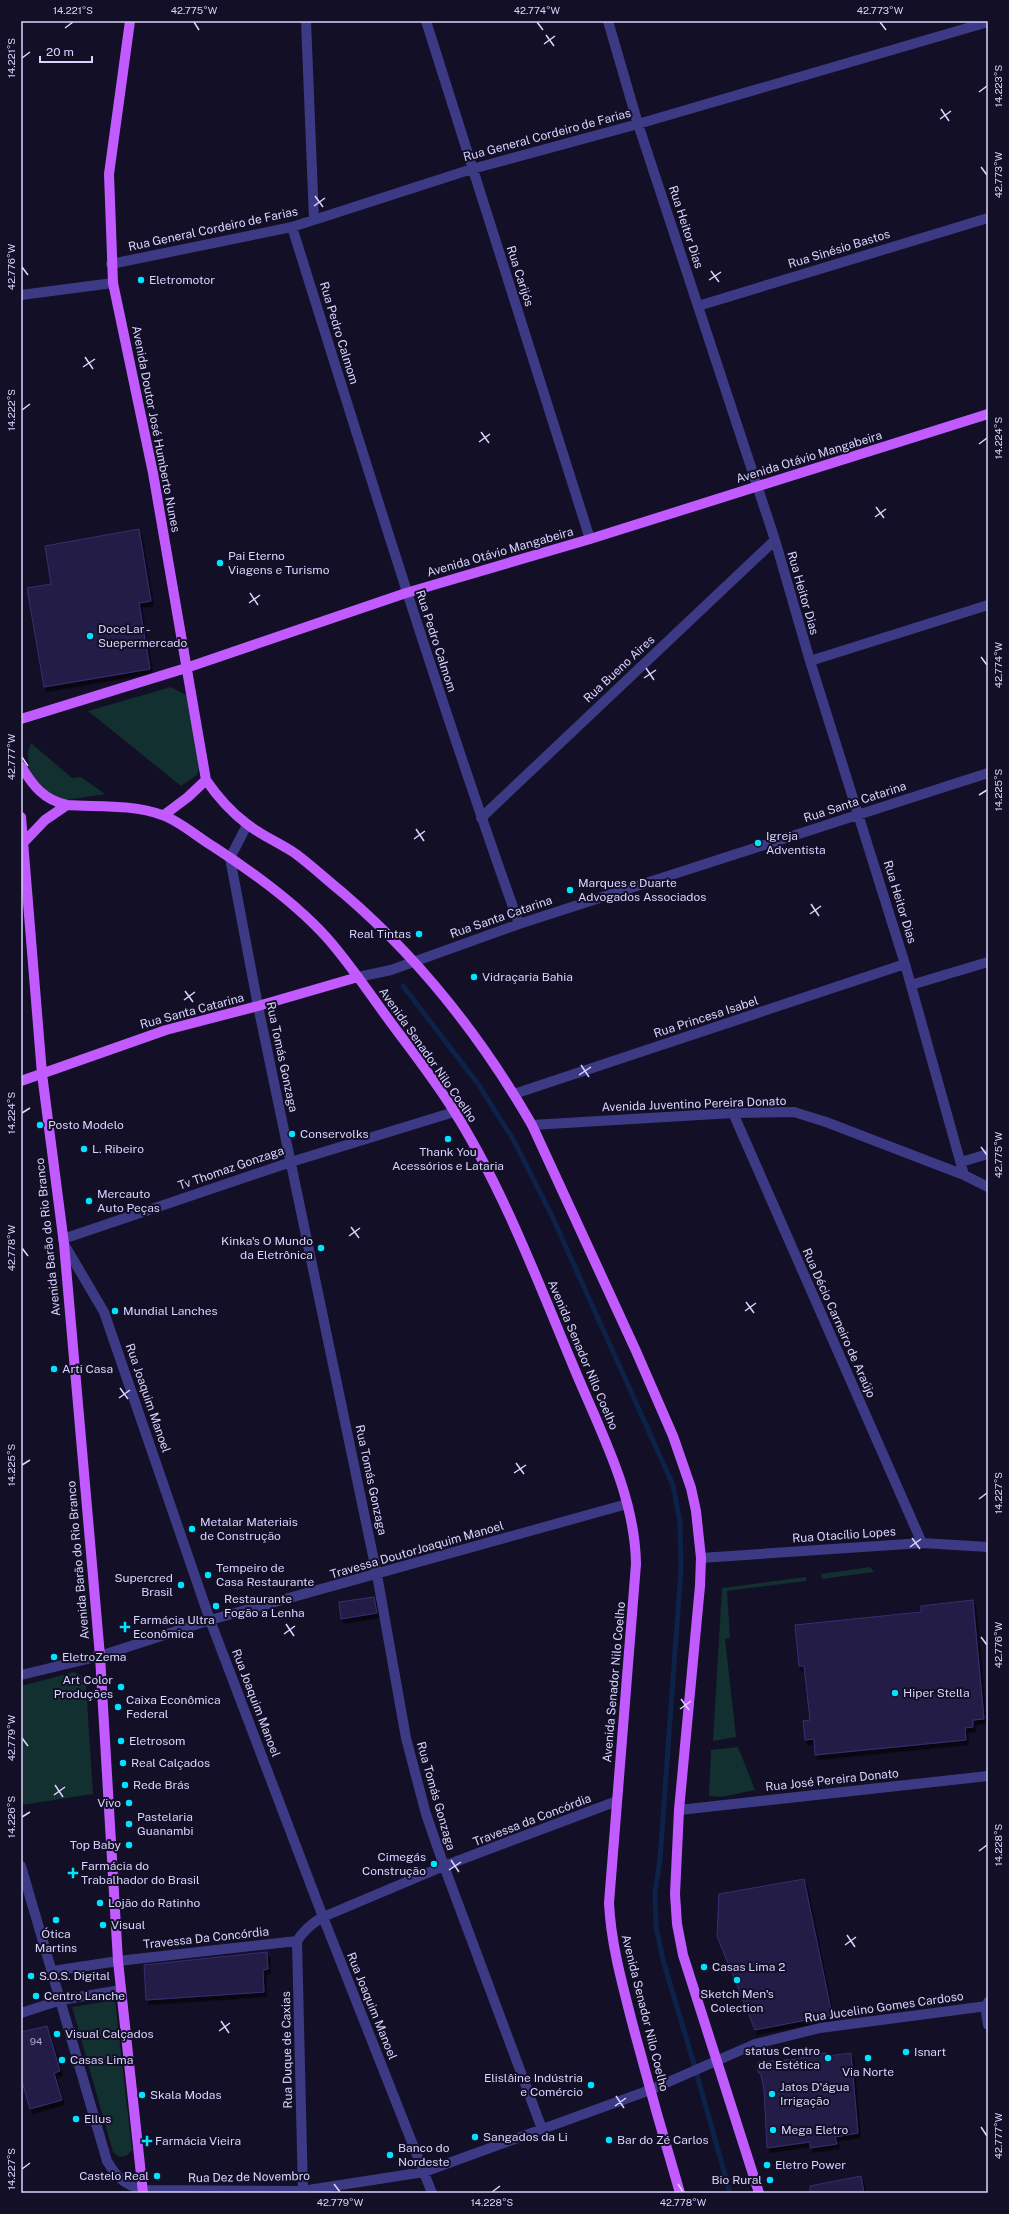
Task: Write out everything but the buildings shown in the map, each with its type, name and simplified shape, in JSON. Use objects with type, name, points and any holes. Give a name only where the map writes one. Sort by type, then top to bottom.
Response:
[{"type":"main road","name":"Avenida Doutor José Humberto Nunes","points":[[130,21],[109,174],[111,264],[113,283],[153,473],[206,780],[226,805],[247,825]]},
{"type":"main road","name":"Avenida Otávio Mangabeira","points":[[21,719],[186,668],[406,593],[590,539],[988,414]]},
{"type":"main road","name":"Avenida Senador Nilo Coelho","points":[[21,766],[43,795],[52,801],[67,805],[142,810],[164,815],[230,858],[290,903],[328,939],[358,977],[454,1112],[480,1156],[544,1294],[618,1473],[636,1541],[636,1564],[609,1903],[610,1924],[617,1963],[650,2090],[680,2193]]},
{"type":"main road","points":[[164,815],[188,797],[206,780]]},
{"type":"main road","points":[[24,842],[45,820],[67,805]]},
{"type":"main road","name":"Avenida Barão do Rio Branco","points":[[21,817],[42,1074],[64,1242],[100,1656],[118,1962],[143,2192]]},
{"type":"main road","points":[[247,825],[297,855],[344,894],[414,960],[472,1032],[514,1094],[532,1125],[636,1351],[673,1436],[691,1488],[696,1511],[701,1558],[679,1810],[675,1894],[677,1924],[684,1955],[758,2193]]},
{"type":"main road","name":"Rua Santa Catarina","points":[[21,1081],[166,1030],[258,1006],[358,977]]},
{"type":"street","points":[[306,21],[314,219]]},
{"type":"street","name":"Rua Carijós","points":[[426,21],[590,539]]},
{"type":"street","name":"Rua Heitor Dias","points":[[608,21],[638,124],[775,540],[810,661],[906,964],[964,1175]]},
{"type":"street","name":"Rua General Cordeiro de Farias","points":[[111,264],[292,227],[472,169],[638,124],[988,22]]},
{"type":"street","name":"Rua Sinésio Bastos","points":[[698,306],[988,218]]},
{"type":"street","name":"Rua Pedro Calmom","points":[[292,227],[406,593],[481,818],[519,924]]},
{"type":"street","points":[[21,295],[113,283]]},
{"type":"street","name":"Rua Bueno Aires","points":[[481,818],[775,540]]},
{"type":"street","points":[[810,661],[988,605]]},
{"type":"street","name":"Rua Santa Catarina","points":[[358,977],[391,970],[414,960],[519,924],[858,814],[988,774]]},
{"type":"street","points":[[230,858],[247,825]]},
{"type":"street","name":"Rua Tomás Gonzaga","points":[[230,858],[258,1006],[377,1575],[406,1738],[426,1814],[444,1866],[542,2129]]},
{"type":"street","points":[[911,985],[988,962]]},
{"type":"street","name":"Rua Princesa Isabel","points":[[514,1094],[906,964]]},
{"type":"street","name":"Tv Thomaz Gonzaga","points":[[64,1242],[291,1162],[454,1112]]},
{"type":"street","name":"Avenida Juventino Pereira Donato","points":[[532,1125],[732,1113],[794,1112],[826,1122],[964,1175],[988,1187]]},
{"type":"street","name":"Rua Décio Carneiro de Araújo","points":[[732,1113],[922,1543]]},
{"type":"street","points":[[961,1162],[988,1154]]},
{"type":"street","name":"Rua Joaquim Manoel","points":[[64,1242],[104,1312],[210,1620],[323,1917],[432,2193]]},
{"type":"street","name":"Travessa DoutorJoaquim Manoel","points":[[21,1675],[100,1656],[210,1620],[377,1575],[627,1504]]},
{"type":"street","name":"Rua Otacílio Lopes","points":[[701,1558],[922,1543],[988,1547]]},
{"type":"street","name":"Rua José Pereira Donato","points":[[679,1810],[988,1776]]},
{"type":"street","name":"Travessa da Concórdia","points":[[323,1917],[444,1866],[617,1801]]},
{"type":"street","name":"Rua Dez de Novembro","points":[[21,1866],[53,1971],[107,2161],[115,2176],[123,2183],[143,2192],[302,2192],[424,2172],[650,2090],[718,2061]]},
{"type":"street","points":[[298,1941],[306,1929],[323,1917]]},
{"type":"street","name":"Travessa Da Concórdia","points":[[53,1971],[298,1941]]},
{"type":"street","name":"Rua Duque de Caxias","points":[[298,1941],[302,2192]]},
{"type":"street","points":[[21,2012],[61,2000],[121,1990]]},
{"type":"street","points":[[988,2004],[988,2025]]},
{"type":"street","name":"Rua Jucelino Gomes Cardoso","points":[[718,2061],[755,2044],[820,2028],[988,2004]]},
{"type":"green space","points":[[171,687],[186,695],[192,703],[202,760],[197,775],[181,786],[88,711]]},
{"type":"green space","points":[[31,743],[72,778],[81,777],[105,794],[60,801],[52,798],[29,771],[28,752]]},
{"type":"green space","points":[[870,1567],[874,1572],[822,1579],[821,1574]]},
{"type":"green space","points":[[806,1577],[806,1581],[727,1591],[730,1638],[725,1639],[736,1737],[713,1741],[722,1588]]},
{"type":"green space","points":[[74,1672],[82,1676],[86,1686],[93,1794],[22,1805],[21,1686]]},
{"type":"green space","points":[[738,1747],[755,1790],[721,1797],[709,1796],[711,1750]]},
{"type":"green space","points":[[115,2000],[132,2150],[126,2156],[119,2157],[113,2152],[72,2007]]},
{"type":"waterway","points":[[403,986],[478,1084],[513,1139],[552,1216],[673,1485],[680,1523],[681,1569],[660,1859],[655,1892],[656,1926],[663,1960],[730,2193]]},
{"type":"place","name":"Eletromotor","points":[[141,280]]},
{"type":"place","name":"Pai Eterno Viagens e Turismo","points":[[220,563]]},
{"type":"place","name":"DoceLar - Suepermercado","points":[[90,636]]},
{"type":"place","name":"Igreja Adventista","points":[[758,843]]},
{"type":"place","name":"Marques e Duarte Advogados Associados","points":[[570,890]]},
{"type":"place","name":"Real Tintas","points":[[419,934]]},
{"type":"place","name":"Vidraçaria Bahia","points":[[474,977]]},
{"type":"place","name":"Posto Modelo","points":[[40,1125]]},
{"type":"place","name":"Conservolks","points":[[292,1134]]},
{"type":"place","name":"Thank You Acessórios e Lataria","points":[[448,1139]]},
{"type":"place","name":"L. Ribeiro","points":[[84,1149]]},
{"type":"place","name":"Mercauto Auto Peças","points":[[89,1201]]},
{"type":"place","name":"Kinka's O Mundo da Eletrônica","points":[[321,1248]]},
{"type":"place","name":"Mundial Lanches","points":[[115,1311]]},
{"type":"place","name":"Arti Casa","points":[[54,1369]]},
{"type":"place","name":"Metalar Materiais de Construção","points":[[192,1529]]},
{"type":"place","name":"Tempeiro de Casa Restaurante","points":[[208,1575]]},
{"type":"place","name":"Supercred Brasil","points":[[181,1585]]},
{"type":"place","name":"Restaurante Fogão a Lenha","points":[[216,1606]]},
{"type":"place","name":"Farmácia Ultra Econômica","points":[[125,1627]]},
{"type":"place","name":"EletroZema","points":[[54,1657]]},
{"type":"place","name":"Art Color Produções","points":[[121,1687]]},
{"type":"place","name":"Hiper Stella","points":[[895,1693]]},
{"type":"place","name":"Caixa Econômica Federal","points":[[118,1707]]},
{"type":"place","name":"Eletrosom","points":[[121,1741]]},
{"type":"place","name":"Real Calçados","points":[[123,1763]]},
{"type":"place","name":"Rede Brás","points":[[125,1785]]},
{"type":"place","name":"Vivo","points":[[129,1803]]},
{"type":"place","name":"Pastelaria Guanambi","points":[[129,1824]]},
{"type":"place","name":"Top Baby","points":[[129,1845]]},
{"type":"place","name":"Cimegás Construção","points":[[434,1864]]},
{"type":"place","name":"Farmácia do Trabalhador do Brasil","points":[[73,1873]]},
{"type":"place","name":"Lojão do Ratinho","points":[[100,1903]]},
{"type":"place","name":"Ótica Martins","points":[[56,1920]]},
{"type":"place","name":"Visual","points":[[103,1925]]},
{"type":"place","name":"Casas Lima 2","points":[[704,1967]]},
{"type":"place","name":"S.O.S. Digital","points":[[31,1976]]},
{"type":"place","name":"Sketch Men's Colection","points":[[737,1980]]},
{"type":"place","name":"Centro Lanche","points":[[36,1996]]},
{"type":"place","name":"Visual Calçados","points":[[57,2034]]},
{"type":"place","name":"Isnart","points":[[906,2052]]},
{"type":"place","name":"status Centro de Estética","points":[[828,2058]]},
{"type":"place","name":"Via Norte","points":[[868,2058]]},
{"type":"place","name":"Casas Lima","points":[[62,2060]]},
{"type":"place","name":"Elislâine Indústria e Comércio","points":[[591,2085]]},
{"type":"place","name":"Jatos D'água Irrigação","points":[[772,2094]]},
{"type":"place","name":"Skala Modas","points":[[142,2095]]},
{"type":"place","name":"Ellus","points":[[76,2119]]},
{"type":"place","name":"Mega Eletro","points":[[773,2130]]},
{"type":"place","name":"Sangados da Li","points":[[475,2137]]},
{"type":"place","name":"Bar do Zé Carlos","points":[[609,2140]]},
{"type":"place","name":"Farmácia Vieira","points":[[147,2141]]},
{"type":"place","name":"Banco do Nordeste","points":[[390,2155]]},
{"type":"place","name":"Eletro Power","points":[[767,2165]]},
{"type":"place","name":"Castelo Real","points":[[157,2176]]},
{"type":"place","name":"Bio Rural","points":[[770,2180]]}]
